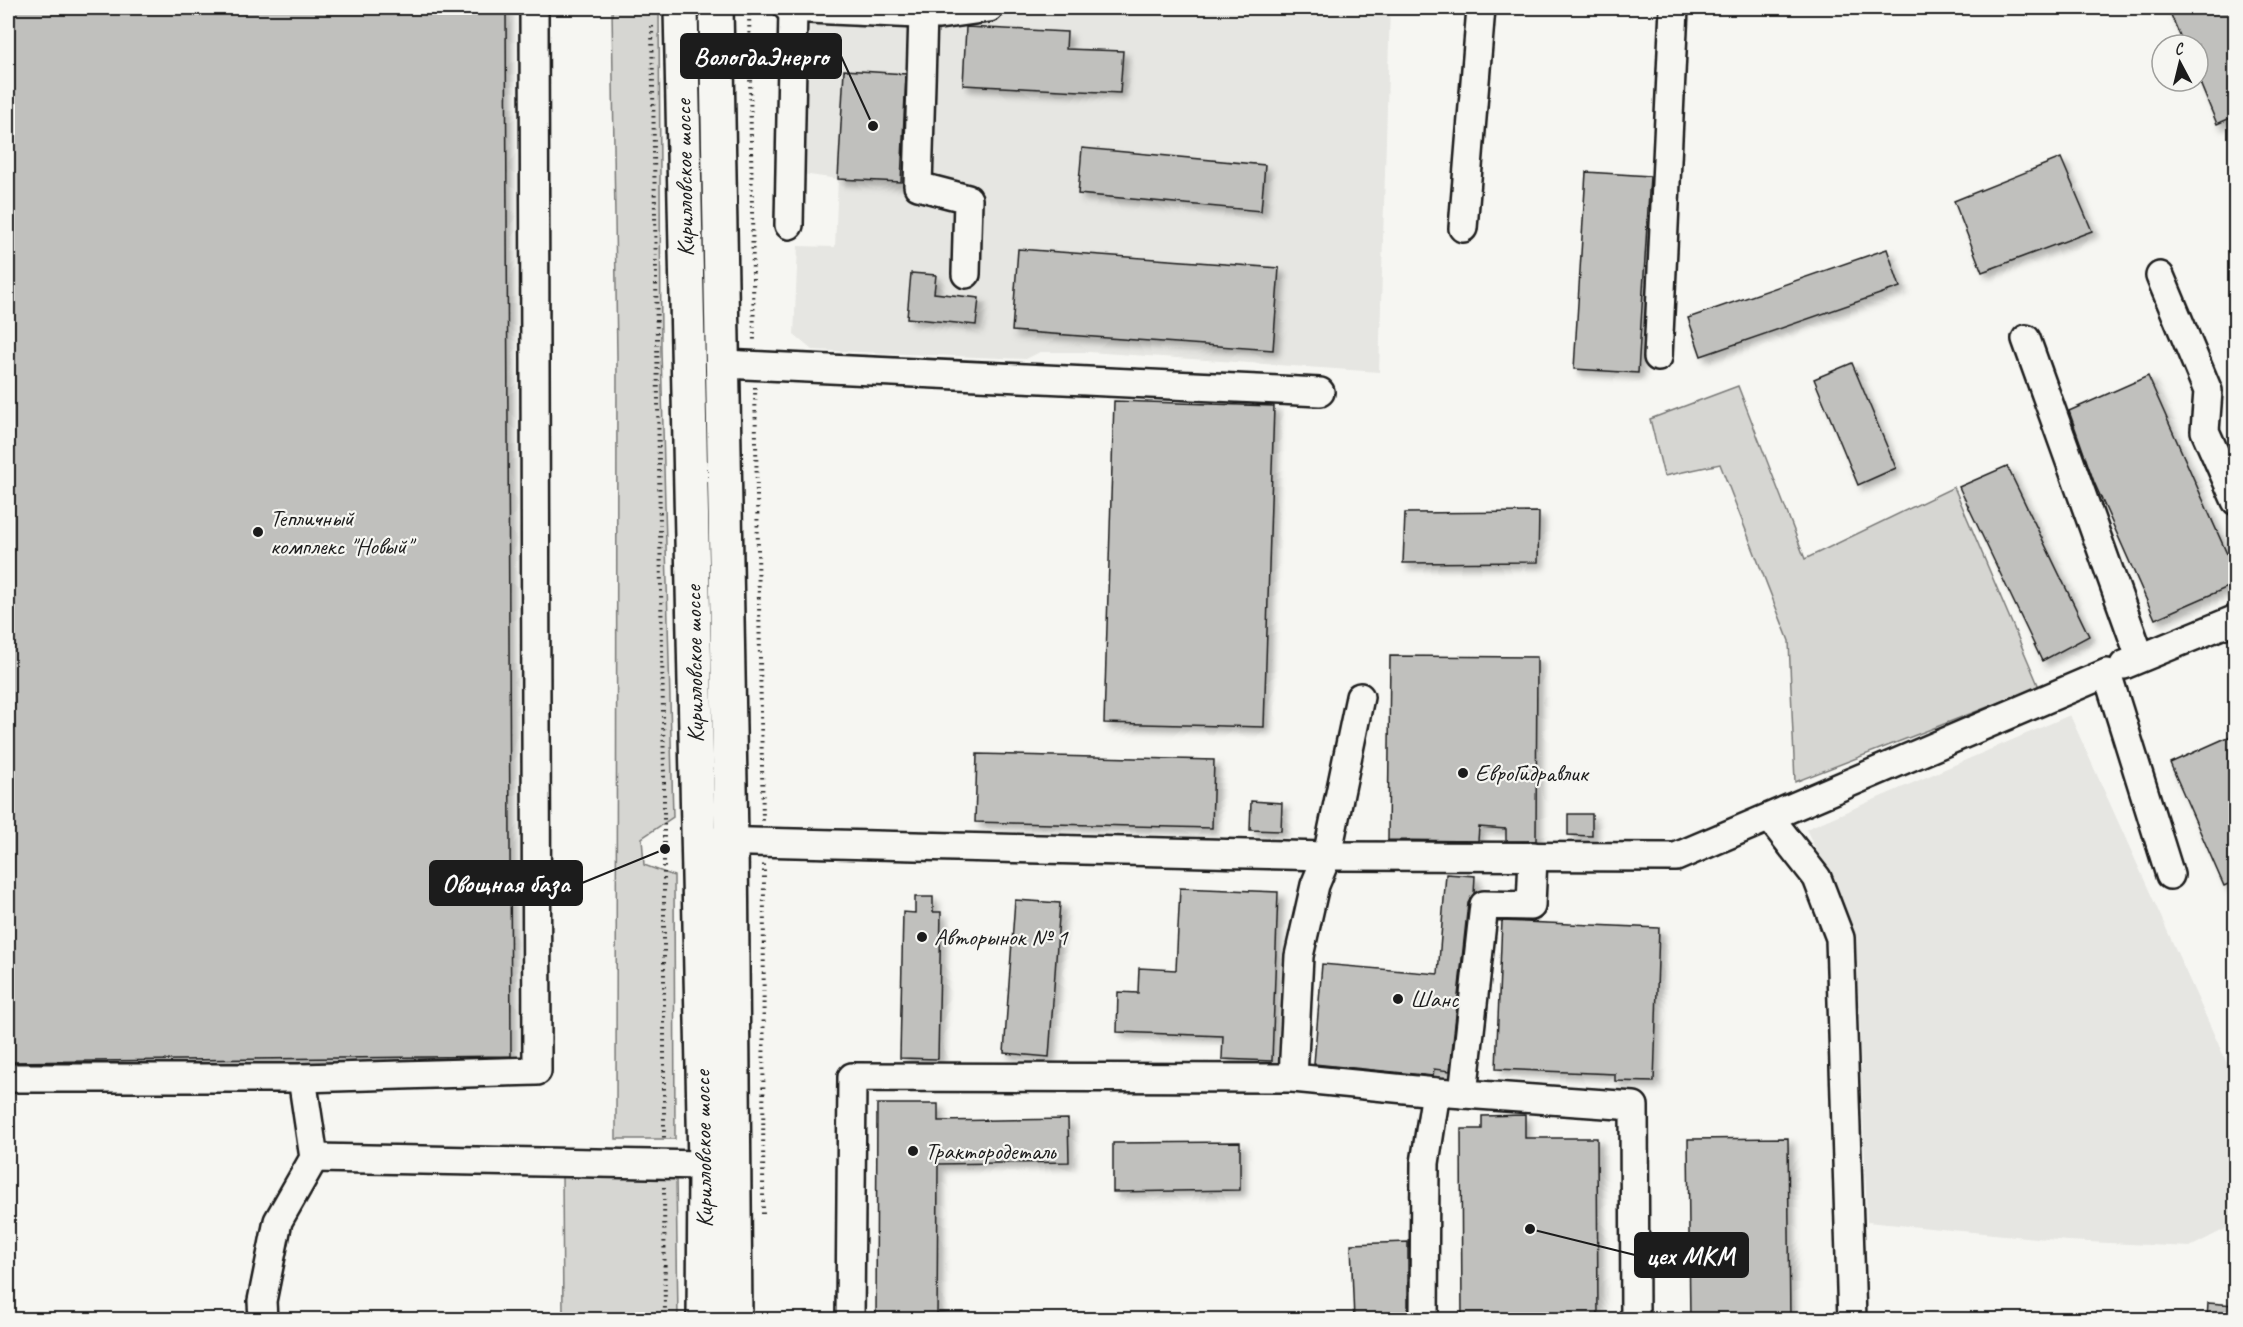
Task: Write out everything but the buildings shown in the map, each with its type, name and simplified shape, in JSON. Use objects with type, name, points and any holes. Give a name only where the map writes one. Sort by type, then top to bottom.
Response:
[{"type":"main road","name":"Кирилловское шоссе","points":[[716,8],[739,365],[731,840],[735,1320]]},
{"type":"main road","name":"Кирилловское шоссе","points":[[667,13],[698,841],[705,1165],[704,1320]]},
{"type":"street","points":[[8,1078],[302,1078],[537,1071],[534,8]]},
{"type":"street","points":[[788,8],[916,12],[939,15],[989,8]]},
{"type":"street","points":[[789,225],[793,8]]},
{"type":"street","points":[[1463,228],[1481,8]]},
{"type":"street","points":[[1658,357],[1674,8]]},
{"type":"street","points":[[916,12],[918,186],[968,199],[966,274]]},
{"type":"street","points":[[2160,276],[2208,391],[2205,431],[2235,501]]},
{"type":"street","points":[[2026,339],[2140,657]]},
{"type":"street","points":[[739,365],[1320,392]]},
{"type":"street","points":[[698,841],[1327,856],[1676,857],[2140,657],[2235,619]]},
{"type":"street","points":[[2107,673],[2170,875]]},
{"type":"street","points":[[1293,1078],[1299,956],[1315,885],[1327,856],[1360,697]]},
{"type":"street","points":[[1770,818],[1817,878],[1840,938],[1852,1320]]},
{"type":"street","points":[[1463,1094],[1484,905],[1531,906],[1533,856]]},
{"type":"street","points":[[850,1320],[852,1077],[1293,1078],[1436,1092],[1634,1106],[1635,1320]]},
{"type":"street","points":[[263,1320],[262,1301],[278,1221],[314,1158],[302,1078]]},
{"type":"street","points":[[1424,1320],[1425,1163],[1436,1092]]},
{"type":"street","points":[[314,1158],[705,1165]]},
{"type":"path","points":[[749,8],[739,365],[764,841],[763,1225]]},
{"type":"path","points":[[665,1320],[664,776],[667,13]]},
{"type":"shaded area","points":[[612,8],[659,8],[661,350],[673,817],[642,838],[644,865],[674,876],[675,1139],[616,1139],[617,356]]},
{"type":"shaded area","points":[[811,8],[1390,8],[1379,372],[1089,352],[1040,352],[1026,359],[812,350],[794,335],[798,246],[835,247],[838,179],[802,174]]},
{"type":"shaded area","points":[[1738,386],[1805,559],[1954,487],[2039,687],[1795,782],[1789,641],[1720,464],[1664,476],[1650,419]]},
{"type":"shaded area","points":[[2070,715],[2235,1081],[2235,1224],[2190,1247],[2068,1241],[1867,1222],[1856,936],[1806,829]]},
{"type":"shaded area","points":[[562,1171],[676,1175],[678,1319],[563,1319]]},
{"type":"place","name":"ВологдаЭнерго","points":[[873,126]]},
{"type":"place","name":"Тепличный комплекс \"Новый\"","points":[[258,532]]},
{"type":"place","name":"ЕвроГидравлик","points":[[1463,773]]},
{"type":"place","name":"Овощная база","points":[[665,849]]},
{"type":"place","name":"Авторынок № 1","points":[[922,937]]},
{"type":"place","name":"Шанс","points":[[1398,999]]},
{"type":"place","name":"Трактородеталь","points":[[913,1151]]},
{"type":"place","name":"цех МКМ","points":[[1530,1229]]}]
